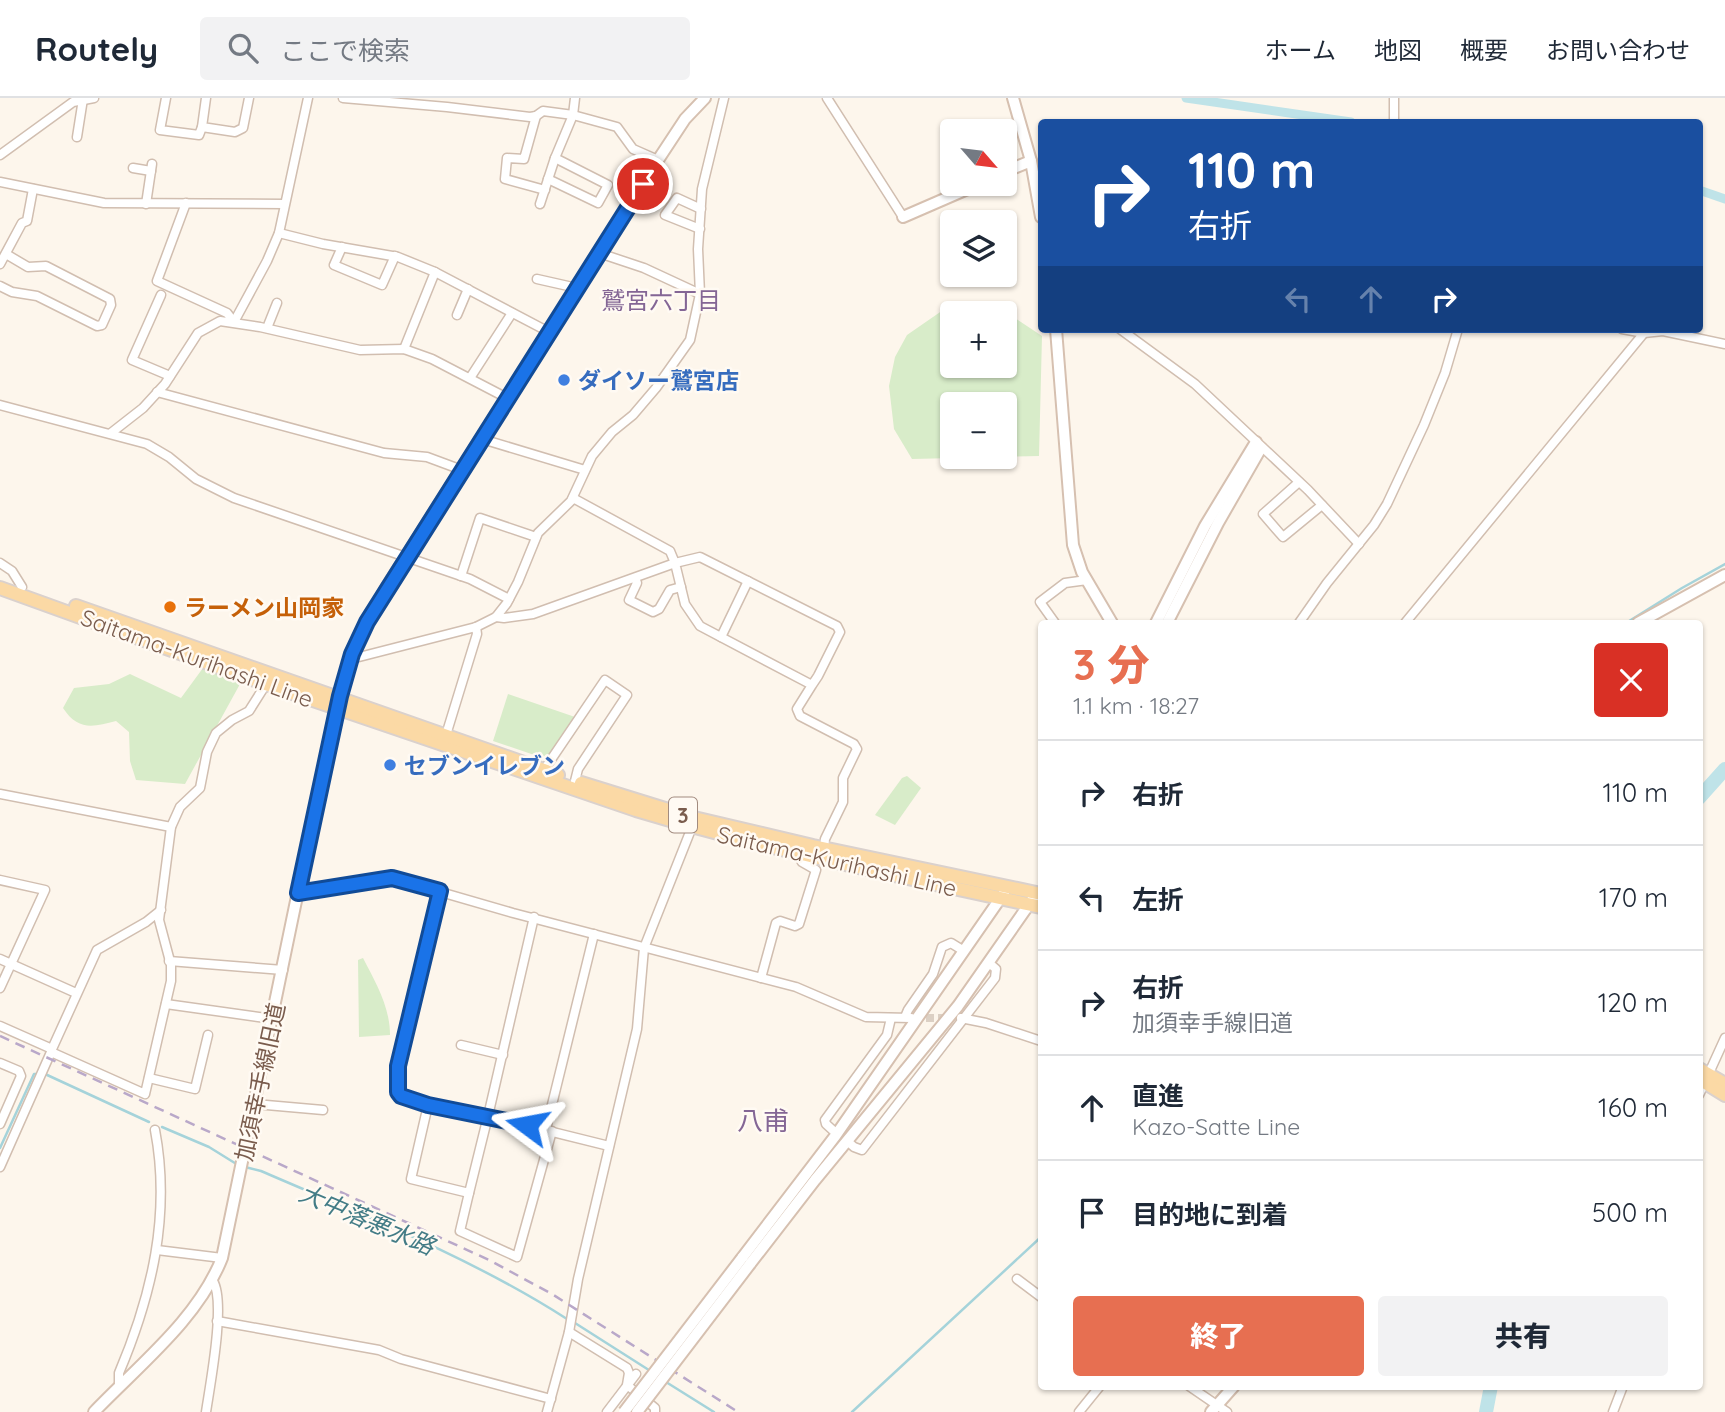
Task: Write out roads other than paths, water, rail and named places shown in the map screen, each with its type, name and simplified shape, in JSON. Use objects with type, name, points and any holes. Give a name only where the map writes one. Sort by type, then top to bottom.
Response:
[{"type":"main road","name":"加須幸手線旧道","points":[[94,1412],[189,1315],[213,1281],[222,1258],[338,702],[352,654],[367,622],[407,556],[658,160],[685,119],[705,98]]},
{"type":"main road","points":[[1013,98],[1031,161],[1038,200]]},
{"type":"main road","points":[[1017,167],[1031,161]]},
{"type":"main road","points":[[903,217],[951,196]]},
{"type":"main road","points":[[1056,333],[1073,545],[1087,580],[1110,620]]},
{"type":"main road","points":[[1158,620],[1205,526],[1259,445]]},
{"type":"main road","points":[[1169,620],[1259,445]]},
{"type":"main road","points":[[1643,620],[1725,575]]},
{"type":"main road","name":"Saitama-Kurihashi Line","points":[[0,579],[602,799],[692,827],[1038,900]]},
{"type":"main road","name":"Saitama-Kurihashi Line","points":[[0,588],[266,684],[338,702],[446,735],[575,781],[694,818],[796,847],[824,848],[1004,893]]},
{"type":"main road","points":[[624,1412],[815,1180],[1004,893]]},
{"type":"main road","points":[[637,1412],[823,1153],[842,1138],[958,1006],[1038,900]]},
{"type":"main road","points":[[1703,1076],[1725,1084]]},
{"type":"main road","points":[[1703,1076],[1725,1095]]},
{"type":"main road","points":[[1219,1410],[1232,1390]]},
{"type":"street","points":[[0,155],[73,102],[94,98]]},
{"type":"street","points":[[166,98],[160,130],[200,135],[206,98]]},
{"type":"street","points":[[202,127],[235,132],[243,128],[249,98]]},
{"type":"street","points":[[234,322],[279,233],[308,98]]},
{"type":"street","points":[[343,98],[536,116]]},
{"type":"street","points":[[540,204],[573,115],[575,98]]},
{"type":"street","points":[[352,654],[359,657],[476,627],[495,617],[509,599],[536,537],[573,498],[592,456],[656,388],[690,340],[700,294],[702,189],[724,98]]},
{"type":"street","points":[[827,98],[903,217]]},
{"type":"street","points":[[1394,98],[1394,119]]},
{"type":"street","points":[[77,137],[83,99]]},
{"type":"street","points":[[545,190],[505,179],[508,158],[524,159],[536,116],[543,111],[573,115],[617,127],[633,149],[658,160]]},
{"type":"street","points":[[548,179],[598,203],[608,185],[555,158]]},
{"type":"street","points":[[133,168],[152,168],[146,204]]},
{"type":"street","points":[[0,182],[104,203],[284,204]]},
{"type":"street","points":[[0,264],[22,223],[27,220],[33,189]]},
{"type":"street","points":[[700,229],[666,215],[677,198],[701,209]]},
{"type":"street","points":[[187,203],[157,281],[227,313],[234,322]]},
{"type":"street","points":[[279,233],[395,256],[435,272],[549,332]]},
{"type":"street","points":[[342,247],[334,265],[382,285],[395,256]]},
{"type":"street","points":[[599,253],[644,268],[700,294]]},
{"type":"street","points":[[0,286],[12,292],[37,296],[97,326],[102,325],[111,305],[110,299],[49,267],[28,267],[6,254]]},
{"type":"street","points":[[404,349],[435,272]]},
{"type":"street","points":[[537,279],[577,288]]},
{"type":"street","points":[[457,315],[468,289]]},
{"type":"street","points":[[162,295],[132,360],[170,376]]},
{"type":"street","points":[[267,328],[276,303]]},
{"type":"street","points":[[470,378],[512,313]]},
{"type":"street","points":[[111,433],[143,408],[157,393],[198,333],[220,321],[267,328],[360,350],[404,349],[432,359],[507,398]]},
{"type":"street","points":[[1125,333],[1195,384],[1299,482],[1359,544]]},
{"type":"street","points":[[1301,620],[1387,504],[1424,425],[1445,373],[1457,333]]},
{"type":"street","points":[[1407,620],[1644,333]]},
{"type":"street","points":[[1673,333],[1725,344]]},
{"type":"street","points":[[157,393],[384,453],[427,457],[462,470]]},
{"type":"street","points":[[0,405],[155,447],[196,479],[234,498],[407,556],[461,576],[509,599]]},
{"type":"street","points":[[482,439],[584,470]]},
{"type":"street","points":[[1299,482],[1263,514],[1283,537],[1322,505]]},
{"type":"street","points":[[573,498],[670,551],[685,604],[700,626],[812,685]]},
{"type":"street","points":[[461,576],[480,518],[536,537]]},
{"type":"street","points":[[495,617],[533,614],[675,563],[700,557],[837,626],[840,632],[818,676],[797,709],[800,716],[854,744],[857,749],[843,778],[843,802],[825,839],[824,848]]},
{"type":"street","points":[[0,562],[12,571],[22,587]]},
{"type":"street","points":[[635,578],[637,583],[629,600],[653,612],[659,609],[670,590],[681,587]]},
{"type":"street","points":[[1053,620],[1040,603],[1065,583],[1087,580]]},
{"type":"street","points":[[721,637],[748,581]]},
{"type":"street","points":[[446,735],[477,634],[476,627]]},
{"type":"street","points":[[544,770],[605,680],[627,695],[578,769],[575,781]]},
{"type":"street","points":[[0,1026],[145,1094],[171,981],[159,920],[171,827],[180,807],[200,788],[207,752],[216,733],[249,711],[266,684]]},
{"type":"street","points":[[0,794],[171,827]]},
{"type":"street","points":[[547,1412],[569,1332],[578,1279],[637,1029],[644,948],[692,827]]},
{"type":"street","points":[[761,978],[776,923],[780,921],[795,926],[799,924],[816,870],[803,862],[796,847]]},
{"type":"street","points":[[298,893],[392,878],[513,914],[534,917],[796,987],[866,1017],[908,1018],[908,1010],[933,974],[942,947],[951,943],[964,951]]},
{"type":"street","points":[[0,880],[45,890],[0,988]]},
{"type":"street","points":[[440,891],[398,1066],[398,1092],[401,1096],[428,1105],[488,1116],[609,1146]]},
{"type":"street","points":[[0,1167],[97,950],[146,922],[160,910]]},
{"type":"street","points":[[534,917],[460,1231],[517,1257],[594,934]]},
{"type":"street","points":[[0,959],[76,993]]},
{"type":"street","points":[[169,961],[283,970]]},
{"type":"street","points":[[891,1018],[887,1035],[825,1120],[842,1138],[862,1150],[995,978],[996,969],[989,963]]},
{"type":"street","points":[[166,1004],[273,1018]]},
{"type":"street","points":[[954,1018],[964,1018],[1038,1040]]},
{"type":"street","points":[[149,1078],[195,1088],[208,1035]]},
{"type":"street","points":[[1703,1076],[1725,1038]]},
{"type":"street","points":[[461,1045],[503,1055]]},
{"type":"street","points":[[0,1063],[19,1071],[21,1076],[0,1124]]},
{"type":"street","points":[[256,1104],[323,1110]]},
{"type":"street","points":[[428,1105],[411,1179],[468,1193]]},
{"type":"street","points":[[118,1386],[119,1373],[149,1291],[157,1250],[163,1197],[155,1130]]},
{"type":"street","points":[[157,1250],[222,1258]]},
{"type":"street","points":[[1017,1279],[1038,1295]]},
{"type":"street","points":[[206,1412],[217,1321],[217,1291],[213,1281]]},
{"type":"street","points":[[217,1321],[379,1350],[401,1359],[551,1399]]},
{"type":"street","points":[[569,1332],[627,1368],[627,1385]]},
{"type":"street","points":[[607,1412],[636,1374]]},
{"type":"street","points":[[627,1385],[654,1408],[655,1412]]},
{"type":"street","points":[[1079,1412],[1097,1390]]},
{"type":"street","points":[[1194,1390],[1219,1410]]},
{"type":"street","points":[[1613,1412],[1621,1390]]},
{"type":"waterway","points":[[1186,98],[1330,119]]},
{"type":"waterway","points":[[1703,191],[1725,199]]},
{"type":"waterway","points":[[1631,620],[1725,564]]},
{"type":"waterway","points":[[1703,794],[1725,769]]},
{"type":"waterway","name":"大中落悪水路","points":[[0,1148],[34,1074],[45,1074],[149,1122]]},
{"type":"waterway","name":"大中落悪水路","points":[[162,1127],[209,1147],[238,1165]]},
{"type":"waterway","name":"大中落悪水路","points":[[245,1167],[261,1171],[456,1257],[567,1319]]},
{"type":"waterway","points":[[852,1412],[1038,1240]]},
{"type":"waterway","name":"大中落悪水路","points":[[575,1323],[652,1372]]},
{"type":"waterway","name":"大中落悪水路","points":[[666,1382],[714,1412]]},
{"type":"waterway","points":[[1486,1412],[1490,1390]]},
{"type":"tunnel","points":[[914,1018],[950,1018]]},
{"type":"railway","points":[[0,1036],[489,1260],[552,1294],[738,1412]]},
{"type":"place","name":"ダイソー鷲宮店","points":[[564,380]]},
{"type":"place","name":"ラーメン山岡家","points":[[170,607]]},
{"type":"place","name":"セブンイレブン","points":[[390,765]]},
{"type":"district","name":"鷲宮六丁目","points":[[661,300]]},
{"type":"district","name":"八甫","points":[[763,1120]]}]
